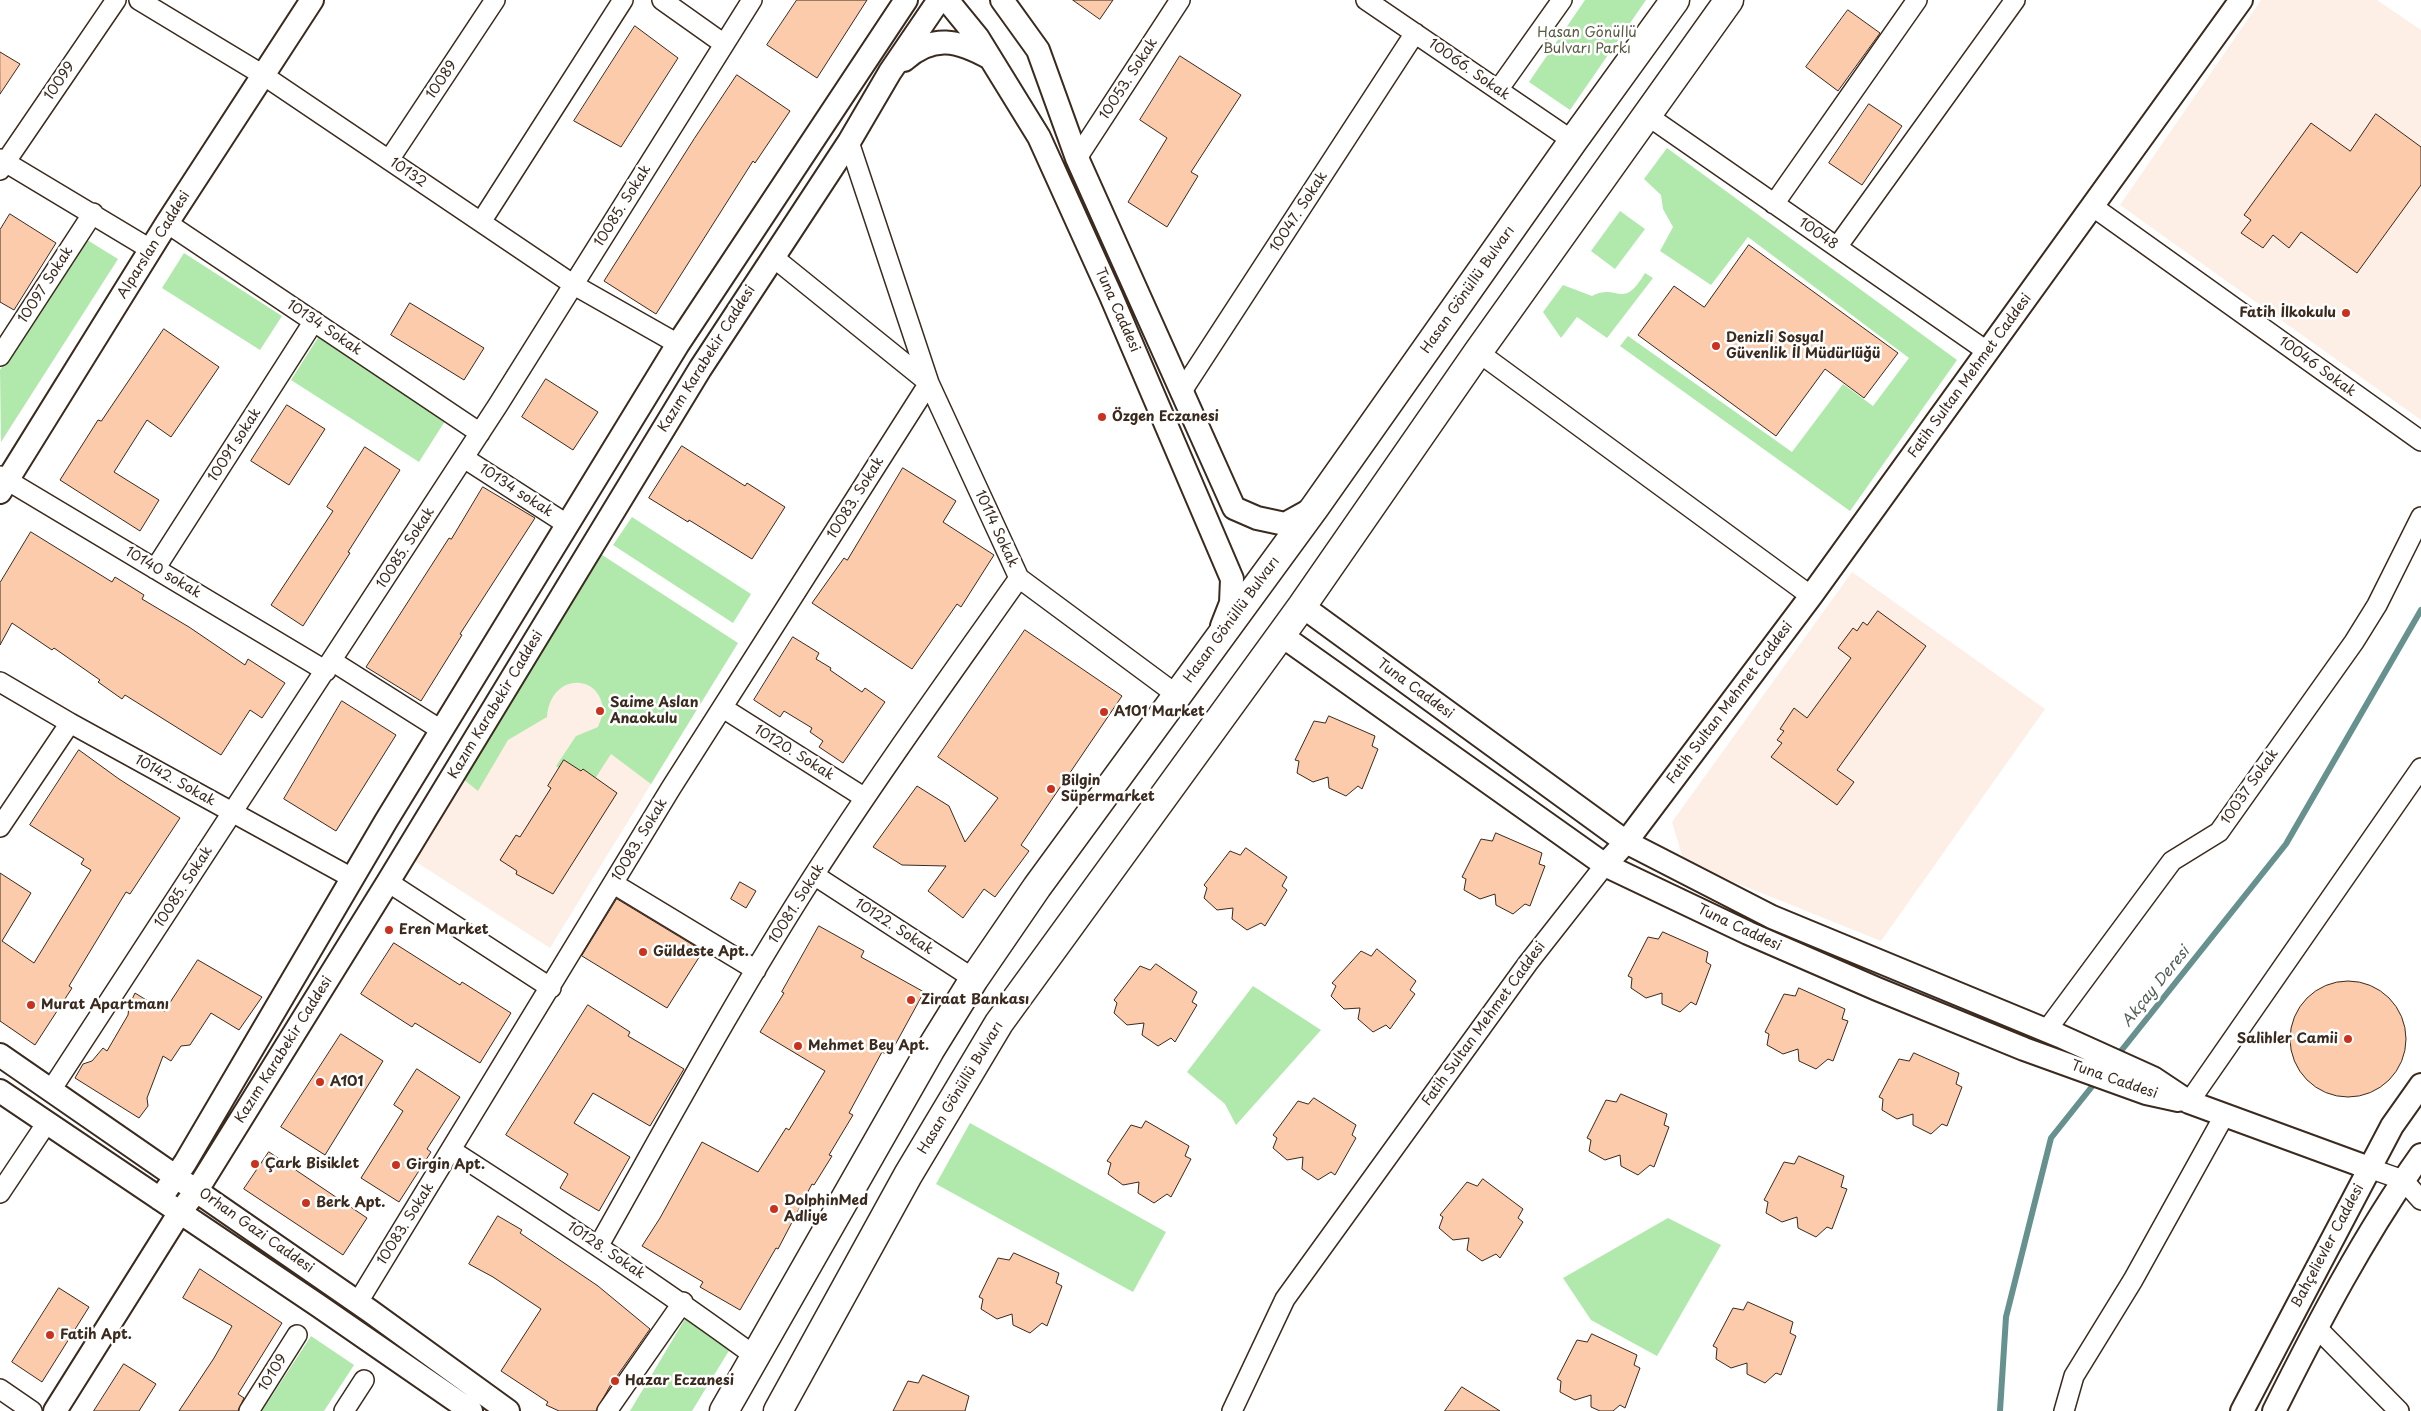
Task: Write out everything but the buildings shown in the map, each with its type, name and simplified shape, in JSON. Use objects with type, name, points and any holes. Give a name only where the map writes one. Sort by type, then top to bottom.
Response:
[{"type":"main road","name":"Hasan Gönüllü Bulvarı","points":[[724,1411],[840,1207],[974,978],[1037,887],[1315,507],[1573,141],[1675,0]]},
{"type":"main road","name":"Hasan Gönüllü Bulvarı","points":[[778,1411],[908,1175],[999,1024],[1302,606],[1478,352],[1729,0]]},
{"type":"street","name":"10099","points":[[2,163],[116,0]]},
{"type":"street","name":"10132","points":[[139,0],[263,75],[574,285],[678,344]]},
{"type":"street","name":"Alparslan Caddesi","points":[[2,483],[150,249],[312,0]]},
{"type":"street","name":"10089","points":[[389,160],[495,0]]},
{"type":"street","points":[[481,222],[623,0]]},
{"type":"street","points":[[662,0],[724,44]]},
{"type":"street","name":"10085. Sokak","points":[[51,1090],[464,458],[752,0]]},
{"type":"street","name":"Kazım Karabekir Caddesi","points":[[160,1199],[176,1176],[441,730],[678,344],[906,0]]},
{"type":"street","name":"Kazım Karabekir Caddesi","points":[[55,1411],[180,1212],[197,1190],[388,882],[694,377],[849,142],[890,72],[939,0]]},
{"type":"street","name":"Tuna Caddesi","points":[[947,0],[978,38],[1039,137],[1115,305],[1232,579],[1231,603],[1218,638]]},
{"type":"street","name":"Tuna Caddesi","points":[[1002,0],[1038,50],[1077,158],[1234,508],[1257,518],[1285,524],[1315,507]]},
{"type":"street","name":"10053. Sokak","points":[[1077,158],[1180,0]]},
{"type":"street","name":"10066. Sokak","points":[[1366,0],[1573,141]]},
{"type":"street","points":[[1498,90],[1562,0]]},
{"type":"street","points":[[1774,204],[1917,0]]},
{"type":"street","points":[[1836,247],[2015,0]]},
{"type":"street","name":"Fatih Sultan Mehmet Caddesi","points":[[1232,1411],[1285,1300],[1362,1196],[1443,1079],[1516,979],[1605,865],[1626,842],[1811,596],[2240,0]]},
{"type":"street","name":"10047. Sokak","points":[[1182,391],[1415,33]]},
{"type":"street","points":[[890,72],[915,50],[940,42],[969,46],[991,58]]},
{"type":"street","name":"10048","points":[[1648,116],[1988,352]]},
{"type":"street","name":"10114 Sokak","points":[[849,142],[929,383],[1019,578],[1177,695]]},
{"type":"street","points":[[2,163],[93,213],[150,249]]},
{"type":"street","name":"10046 Sokak","points":[[2092,206],[2421,441]]},
{"type":"street","name":"10097 Sokak","points":[[0,356],[93,213]]},
{"type":"street","name":"10134 Sokak","points":[[167,223],[480,433]]},
{"type":"street","name":"10114 Sokak","points":[[773,257],[929,383]]},
{"type":"street","name":"10091 sokak","points":[[156,569],[314,321]]},
{"type":"street","points":[[1478,352],[1811,596]]},
{"type":"street","name":"10083. Sokak","points":[[358,1302],[551,988],[670,788],[929,383]]},
{"type":"street","name":"10134 sokak","points":[[464,458],[568,525]]},
{"type":"street","name":"10140 sokak","points":[[2,483],[441,730]]},
{"type":"street","name":"10037 Sokak","points":[[2053,1034],[2172,862],[2219,832],[2354,642],[2377,605],[2421,517]]},
{"type":"street","name":"10081. Sokak","points":[[598,1245],[756,970],[814,875],[865,798],[1019,578]]},
{"type":"street","name":"Tuna Caddesi","points":[[1302,606],[1626,842],[1772,917],[2053,1034],[2150,1085],[2224,1116],[2369,1168]]},
{"type":"street","name":"Tuna Caddesi","points":[[1281,635],[1605,865],[1748,934],[1877,989],[2044,1055],[2150,1085]]},
{"type":"street","name":"10142. Sokak","points":[[0,682],[70,723],[352,878]]},
{"type":"street","name":"10120. Sokak","points":[[722,708],[865,798]]},
{"type":"street","points":[[0,828],[70,723]]},
{"type":"street","points":[[2189,1102],[2421,768]]},
{"type":"street","name":"10122. Sokak","points":[[814,875],[974,978]]},
{"type":"street","points":[[388,882],[551,988]]},
{"type":"street","points":[[614,884],[756,970]]},
{"type":"street","name":"Orhan Gazi Caddesi","points":[[0,1055],[358,1302],[508,1411]]},
{"type":"street","name":"Bahçelievler Caddesi","points":[[2242,1411],[2392,1126],[2421,1086]]},
{"type":"street","name":"Orhan Gazi Caddesi","points":[[0,1091],[471,1411]]},
{"type":"street","points":[[2064,1411],[2074,1376],[2132,1280],[2224,1116]]},
{"type":"street","points":[[0,1193],[46,1124]]},
{"type":"street","name":"10128. Sokak","points":[[451,1150],[683,1302],[756,1357]]},
{"type":"street","name":"Bahçelievler Caddesi","points":[[2274,1411],[2316,1327],[2403,1180],[2421,1155]]},
{"type":"street","points":[[2369,1168],[2403,1180],[2421,1200]]},
{"type":"street","points":[[607,1411],[683,1302]]},
{"type":"street","points":[[2316,1327],[2399,1411]]},
{"type":"street","name":"10109","points":[[249,1411],[297,1335]]},
{"type":"street","points":[[344,1411],[364,1380]]},
{"type":"street","points":[[0,1389],[32,1411]]},
{"type":"shaded area","name":"Fatih İlkokulu","points":[[2261,0],[2377,0],[2421,30],[2421,420],[2120,205]]},
{"type":"shaded area","name":"Saime Aslan Anaokulu","points":[[599,553],[738,643],[550,948],[413,860]]},
{"type":"shaded area","points":[[1852,572],[2045,709],[1881,941],[1684,862],[1672,822]]},
{"type":"green space","name":"Hasan Gönüllü Bulvarı Parkı","points":[[1585,0],[1646,0],[1570,110],[1529,82]]},
{"type":"green space","points":[[1667,148],[1957,360],[1850,511],[1620,346],[1628,336],[1792,452],[1843,384],[1873,406],[1909,358],[1748,237],[1711,285],[1660,251],[1673,227],[1663,209],[1661,195],[1644,179]]},
{"type":"green space","points":[[1620,211],[1645,229],[1615,269],[1591,251]]},
{"type":"green space","points":[[84,238],[118,259],[1,442],[0,370]]},
{"type":"green space","points":[[184,253],[282,316],[260,350],[162,288]]},
{"type":"green space","points":[[1645,273],[1653,278],[1607,338],[1577,317],[1561,338],[1543,312],[1563,285],[1592,296],[1608,292],[1625,294],[1637,285]]},
{"type":"green space","points":[[319,336],[447,418],[419,462],[291,380]]},
{"type":"green space","points":[[632,517],[751,594],[733,623],[613,545]]},
{"type":"green space","points":[[599,553],[738,643],[651,784],[611,754],[589,788],[556,766],[576,736],[598,727],[603,712],[599,696],[593,688],[584,684],[574,683],[556,692],[550,703],[547,717],[508,740],[478,791],[463,779]]},
{"type":"green space","points":[[1253,986],[1321,1030],[1236,1125],[1225,1104],[1187,1072]]},
{"type":"green space","points":[[970,1123],[1166,1232],[1133,1292],[936,1184]]},
{"type":"green space","points":[[1668,1218],[1721,1245],[1657,1356],[1591,1320],[1563,1278]]},
{"type":"green space","points":[[685,1319],[730,1349],[692,1411],[630,1411]]},
{"type":"green space","points":[[311,1336],[354,1365],[324,1411],[262,1411]]},
{"type":"waterway","name":"Akçay Deresi","points":[[2117,1056],[2286,844],[2421,610]]},
{"type":"waterway","name":"Akçay Deresi","points":[[2000,1411],[2006,1317],[2051,1138],[2098,1079]]},
{"type":"place","name":"Fatih İlkokulu","points":[[2346,313]]},
{"type":"place","name":"Denizli Sosyal Güvenlik İl Müdürlüğü","points":[[1716,346]]},
{"type":"place","name":"Özgen Eczanesi","points":[[1102,417]]},
{"type":"place","name":"Saime Aslan Anaokulu","points":[[600,711]]},
{"type":"place","name":"A101 Market","points":[[1104,712]]},
{"type":"place","name":"Bilgin Süpermarket","points":[[1051,789]]},
{"type":"place","name":"Eren Market","points":[[389,930]]},
{"type":"place","name":"Güldeste Apt.","points":[[643,952]]},
{"type":"place","name":"Ziraat Bankası","points":[[911,1000]]},
{"type":"place","name":"Murat Apartmanı","points":[[31,1005]]},
{"type":"place","name":"Salihler Camii","points":[[2348,1039]]},
{"type":"place","name":"Mehmet Bey Apt.","points":[[798,1046]]},
{"type":"place","name":"A101","points":[[320,1082]]},
{"type":"place","name":"Çark Bisiklet","points":[[255,1164]]},
{"type":"place","name":"Girgin Apt.","points":[[396,1165]]},
{"type":"place","name":"Berk Apt.","points":[[306,1203]]},
{"type":"place","name":"DolphinMed Adliye","points":[[774,1209]]},
{"type":"place","name":"Fatih Apt.","points":[[50,1335]]},
{"type":"place","name":"Hazar Eczanesi","points":[[615,1381]]}]
